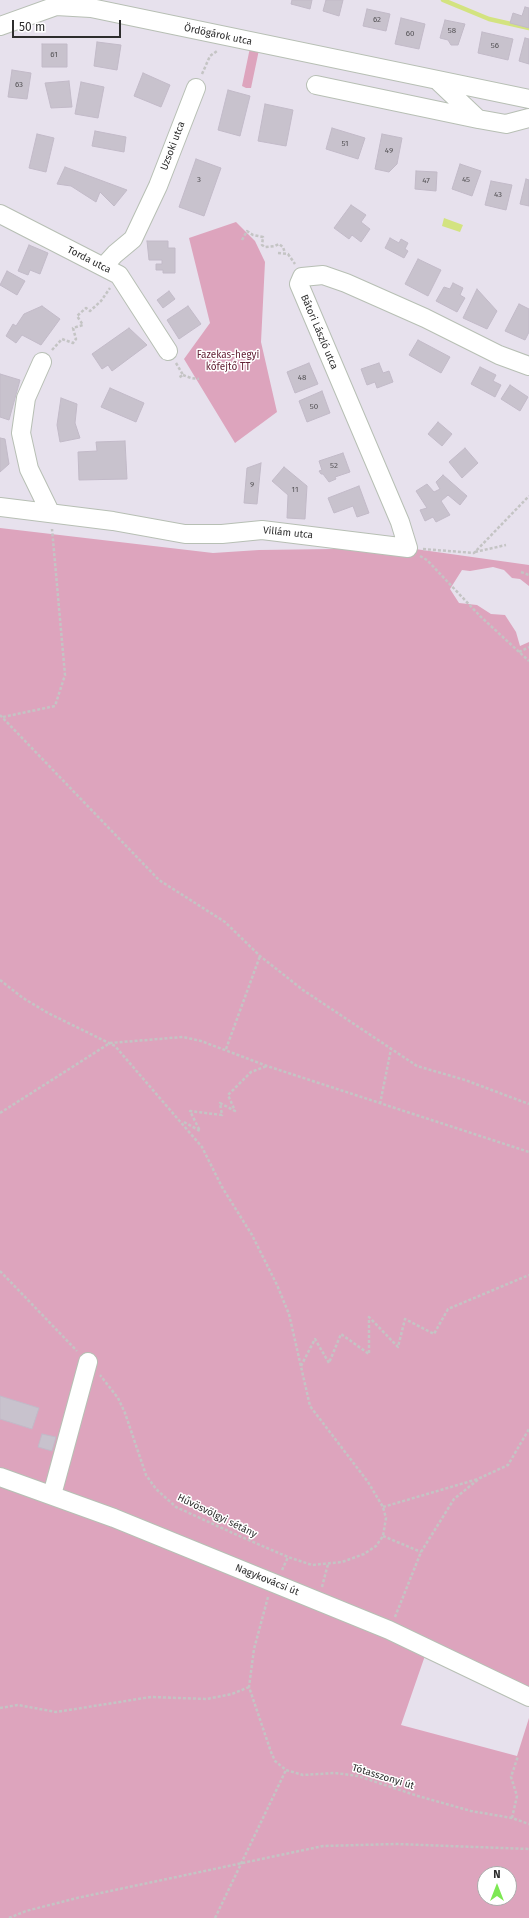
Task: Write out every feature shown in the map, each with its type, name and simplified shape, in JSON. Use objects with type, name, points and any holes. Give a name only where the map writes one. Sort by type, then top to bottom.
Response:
[{"type":"street","name":"Ördögárok utca","points":[[0,26],[56,6],[91,8],[529,99]]},
{"type":"street","points":[[438,81],[478,119]]},
{"type":"street","points":[[316,85],[529,129]]},
{"type":"street","name":"Uzsoki utca","points":[[104,266],[115,254],[134,238],[158,186],[196,88]]},
{"type":"street","points":[[506,124],[529,118]]},
{"type":"street","name":"Torda utca","points":[[0,214],[119,275],[168,351]]},
{"type":"street","name":"Bátori László utca","points":[[408,548],[400,522],[299,284],[302,277],[323,276],[346,283],[425,318],[499,355],[529,366]]},
{"type":"street","points":[[42,362],[26,398],[21,432],[29,468],[50,512]]},
{"type":"street","name":"Villám utca","points":[[0,507],[50,512],[185,534],[222,534],[262,530],[408,548]]},
{"type":"street","points":[[52,1495],[88,1362]]},
{"type":"street","name":"Nagykovácsi út","points":[[0,1477],[114,1518],[389,1630],[529,1697]]},
{"type":"path","points":[[196,88],[210,56],[221,48]]},
{"type":"path","points":[[242,240],[247,231],[253,235],[263,237],[262,245],[266,247],[279,244],[295,265]]},
{"type":"path","points":[[278,254],[285,253]]},
{"type":"path","points":[[42,362],[62,338],[73,343],[76,339],[73,328],[83,324],[77,316],[86,308],[90,310],[101,301]]},
{"type":"path","points":[[183,375],[199,379]]},
{"type":"path","points":[[474,553],[529,496]]},
{"type":"path","points":[[1,716],[55,706],[65,675],[50,512]]},
{"type":"path","points":[[408,548],[474,553],[506,545]]},
{"type":"path","points":[[408,548],[427,560],[480,616],[529,661]]},
{"type":"path","points":[[521,572],[529,574]]},
{"type":"path","points":[[519,652],[529,647]]},
{"type":"path","points":[[1,716],[159,880],[225,922],[260,956],[303,990],[417,1066],[465,1080],[529,1104]]},
{"type":"path","points":[[226,1049],[260,956]]},
{"type":"path","points":[[0,980],[38,1007],[78,1029],[110,1043],[122,1053],[182,1121],[202,1147],[222,1187],[252,1235],[277,1285],[288,1314],[310,1406],[368,1482],[383,1508],[386,1518],[383,1536],[421,1552]]},
{"type":"path","points":[[0,1113],[110,1043],[182,1037],[226,1049],[267,1066],[529,1152]]},
{"type":"path","points":[[380,1104],[391,1049]]},
{"type":"path","points":[[182,1121],[200,1131],[190,1111],[222,1115],[220,1103],[235,1112],[228,1094],[251,1072],[267,1066]]},
{"type":"path","name":"Hűvösvölgyi sétány","points":[[0,1271],[108,1384],[118,1398],[125,1413],[146,1475],[156,1489],[176,1507],[237,1536],[312,1565],[342,1562],[364,1554],[376,1546],[383,1536]]},
{"type":"path","points":[[300,1366],[315,1339],[329,1363],[341,1334],[369,1354],[369,1317],[398,1346],[405,1318],[434,1334],[448,1309],[529,1275]]},
{"type":"path","points":[[383,1508],[480,1478],[508,1465],[529,1429]]},
{"type":"path","points":[[389,1630],[421,1552],[454,1498],[480,1478]]},
{"type":"path","points":[[318,1601],[328,1564]]},
{"type":"path","points":[[215,1918],[286,1770],[275,1761],[249,1687],[258,1630],[266,1600],[277,1584]]},
{"type":"path","points":[[0,1708],[18,1705],[56,1712],[151,1697],[207,1699],[232,1694],[249,1687]]},
{"type":"path","points":[[512,1818],[517,1796],[511,1777],[518,1756]]},
{"type":"path","name":"Tótasszonyi út","points":[[286,1770],[303,1775],[336,1773],[358,1776],[471,1811],[512,1818],[529,1824]]},
{"type":"path","points":[[9,1918],[26,1911],[76,1898],[323,1846],[397,1844],[529,1849]]},
{"type":"green space","points":[[251,43],[260,45],[251,88],[246,88],[242,86]]},
{"type":"green space","name":"Fazekas-hegyi kőfejtő TT","points":[[236,222],[255,241],[265,262],[261,342],[277,412],[235,443],[184,359],[210,323],[189,238]]},
{"type":"green space","points":[[0,528],[213,553],[259,550],[408,548],[529,565],[529,586],[520,579],[512,578],[504,570],[493,567],[470,571],[462,570],[450,589],[459,603],[477,605],[491,614],[505,615],[516,632],[520,646],[529,642],[529,1697],[428,1647],[401,1725],[517,1756],[529,1718],[529,1918],[0,1918]]},
{"type":"shaded area","points":[[444,218],[463,225],[460,232],[442,226]]},
{"type":"building","points":[[292,0],[312,0],[310,9],[291,4]]},
{"type":"building","points":[[326,0],[343,0],[339,16],[323,11]]},
{"type":"building","points":[[525,7],[529,8],[529,28],[510,23],[513,13],[522,16]]},
{"type":"building","points":[[367,9],[390,14],[386,31],[363,26]]},
{"type":"building","points":[[401,18],[425,24],[419,49],[395,44]]},
{"type":"building","points":[[445,20],[465,24],[458,45],[451,45],[448,40],[440,38]]},
{"type":"building","points":[[482,32],[513,39],[508,60],[478,53]]},
{"type":"building","points":[[525,38],[529,39],[529,64],[519,61]]},
{"type":"building","points":[[97,42],[121,45],[117,70],[94,66]]},
{"type":"building","points":[[42,44],[67,44],[67,67],[42,67]]},
{"type":"building","points":[[12,70],[31,73],[27,99],[8,97]]},
{"type":"building","points":[[143,73],[170,85],[161,107],[134,96]]},
{"type":"building","points":[[69,81],[72,107],[51,108],[45,83]]},
{"type":"building","points":[[81,82],[104,87],[98,118],[75,114]]},
{"type":"building","points":[[228,90],[250,96],[240,136],[218,130]]},
{"type":"building","points":[[265,104],[293,110],[286,146],[258,141]]},
{"type":"building","points":[[332,128],[365,138],[358,159],[326,149]]},
{"type":"building","points":[[95,131],[126,137],[124,152],[92,146]]},
{"type":"building","points":[[37,134],[54,138],[46,172],[29,168]]},
{"type":"building","points":[[382,134],[402,138],[397,164],[389,172],[375,169]]},
{"type":"building","points":[[196,159],[221,168],[204,216],[179,207]]},
{"type":"building","points":[[460,164],[481,171],[472,196],[452,189]]},
{"type":"building","points":[[65,167],[127,190],[114,206],[100,192],[96,202],[71,186],[57,184]]},
{"type":"building","points":[[416,171],[437,172],[436,191],[415,189]]},
{"type":"building","points":[[526,179],[529,180],[529,206],[520,204]]},
{"type":"building","points":[[491,181],[512,185],[506,210],[485,205]]},
{"type":"building","points":[[351,205],[366,215],[361,222],[370,229],[361,242],[352,235],[349,239],[334,228]]},
{"type":"building","points":[[390,238],[399,243],[401,239],[408,243],[405,249],[408,251],[404,258],[385,248]]},
{"type":"building","points":[[147,241],[168,241],[168,248],[175,248],[175,273],[163,273],[163,270],[156,270],[156,264],[162,264],[162,260],[149,260]]},
{"type":"building","points":[[29,245],[48,253],[40,274],[30,270],[28,275],[18,271]]},
{"type":"building","points":[[418,259],[441,270],[428,296],[405,284]]},
{"type":"building","points":[[7,271],[25,281],[17,295],[0,285]]},
{"type":"building","points":[[453,283],[463,288],[460,295],[465,298],[457,312],[436,301],[444,287],[450,289]]},
{"type":"building","points":[[477,289],[497,311],[487,329],[463,318]]},
{"type":"building","points":[[169,291],[175,299],[163,308],[157,300]]},
{"type":"building","points":[[519,304],[529,309],[529,332],[525,340],[505,331]]},
{"type":"building","points":[[42,306],[60,319],[41,345],[22,335],[16,343],[6,336],[13,324],[16,326],[24,314]]},
{"type":"building","points":[[188,306],[201,324],[179,339],[167,320]]},
{"type":"building","points":[[129,328],[147,345],[112,371],[108,365],[102,369],[92,354]]},
{"type":"building","points":[[418,340],[450,357],[441,373],[409,355]]},
{"type":"building","points":[[309,363],[318,384],[295,393],[287,372]]},
{"type":"building","points":[[379,363],[383,373],[389,371],[393,382],[377,388],[375,382],[367,385],[361,369]]},
{"type":"building","points":[[480,367],[496,375],[493,381],[501,385],[495,397],[471,384]]},
{"type":"building","points":[[0,374],[20,380],[9,420],[0,417]]},
{"type":"building","points":[[510,385],[528,397],[520,411],[501,399]]},
{"type":"building","points":[[110,388],[144,403],[136,422],[101,407]]},
{"type":"building","points":[[322,391],[330,413],[307,422],[299,401]]},
{"type":"building","points":[[61,398],[77,404],[75,423],[80,438],[60,442],[57,425]]},
{"type":"building","points":[[438,422],[452,434],[442,446],[428,434]]},
{"type":"building","points":[[0,438],[5,439],[9,464],[0,472]]},
{"type":"building","points":[[125,441],[127,479],[79,480],[78,452],[97,451],[96,442]]},
{"type":"building","points":[[465,448],[478,463],[462,478],[449,462]]},
{"type":"building","points":[[343,453],[350,472],[335,477],[336,479],[329,482],[319,471],[322,470],[319,461]]},
{"type":"building","points":[[261,463],[257,504],[244,503],[247,468]]},
{"type":"building","points":[[284,467],[307,486],[305,519],[287,518],[288,495],[272,481]]},
{"type":"building","points":[[443,475],[467,496],[460,505],[448,495],[441,501],[450,515],[436,522],[433,517],[425,521],[420,510],[427,508],[416,491],[427,484],[434,492],[440,489],[436,482]]},
{"type":"building","points":[[359,486],[369,513],[357,517],[353,506],[334,513],[328,498]]},
{"type":"building","points":[[0,1396],[39,1408],[32,1429],[0,1419]]},
{"type":"building","points":[[42,1434],[56,1437],[52,1451],[38,1447]]},
{"type":"waterway","points":[[443,0],[489,19],[529,28]]}]
